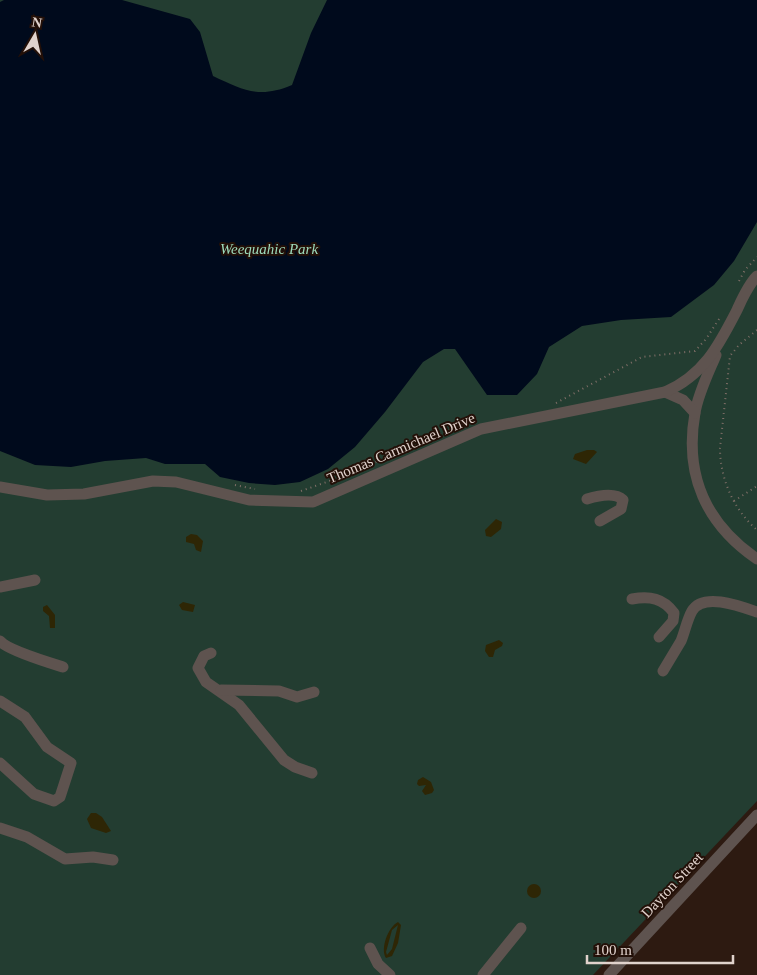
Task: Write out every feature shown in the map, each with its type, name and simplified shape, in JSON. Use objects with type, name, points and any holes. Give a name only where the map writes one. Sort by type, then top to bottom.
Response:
[{"type":"street","name":"Thomas Carmichael Drive","points":[[0,487],[47,495],[84,494],[153,481],[176,482],[249,500],[312,502],[481,429],[665,392],[687,379],[720,345],[741,301],[757,276]]},
{"type":"street","points":[[720,345],[695,413],[694,469],[704,502],[725,532],[757,559]]},
{"type":"street","points":[[665,392],[682,400],[695,413]]},
{"type":"street","points":[[587,499],[598,496],[617,496],[623,500],[621,509],[600,521]]},
{"type":"street","points":[[0,587],[34,580]]},
{"type":"street","points":[[632,599],[649,597],[670,607],[674,613],[673,621],[659,637]]},
{"type":"street","points":[[663,671],[681,640],[691,612],[701,603],[706,600],[757,612]]},
{"type":"street","points":[[0,641],[6,648],[20,650],[63,667]]},
{"type":"street","points":[[211,653],[204,656],[198,668],[206,682],[239,705],[284,760],[312,773]]},
{"type":"street","points":[[217,690],[279,692],[297,697],[314,692]]},
{"type":"street","points":[[0,701],[25,717],[47,747],[71,763],[60,797],[54,801],[34,794],[0,763]]},
{"type":"street","name":"Dayton Street","points":[[609,975],[757,815]]},
{"type":"street","points":[[0,828],[27,837],[65,859],[93,857],[113,860]]},
{"type":"street","points":[[483,975],[521,928]]},
{"type":"street","points":[[370,948],[378,964],[390,975]]},
{"type":"path","points":[[736,286],[745,270],[757,257]]},
{"type":"path","points":[[555,404],[579,389],[642,357],[695,350],[706,339],[723,313]]},
{"type":"path","points":[[757,330],[739,345],[730,356],[722,414],[720,460],[727,489],[757,530]]},
{"type":"path","points":[[292,492],[341,477],[451,430]]},
{"type":"path","points":[[228,483],[260,490]]},
{"type":"path","points":[[734,501],[757,486]]},
{"type":"green space","points":[[0,0],[757,0],[757,801],[593,975],[0,975]]},
{"type":"sand","points":[[587,450],[597,452],[586,464],[573,459],[575,454]]},
{"type":"sand","points":[[496,519],[502,522],[501,529],[491,537],[486,536],[485,530]]},
{"type":"sand","points":[[191,534],[197,535],[203,541],[201,552],[196,550],[194,544],[186,542],[186,537]]},
{"type":"sand","points":[[183,602],[195,605],[193,612],[182,610],[179,605]]},
{"type":"sand","points":[[47,605],[55,615],[55,628],[50,628],[49,616],[43,611],[43,607]]},
{"type":"sand","points":[[499,640],[503,643],[502,646],[495,650],[493,657],[489,657],[485,651],[486,645]]},
{"type":"sand","points":[[423,777],[431,782],[434,790],[432,793],[425,795],[422,791],[426,785],[419,786],[417,784],[418,780]]},
{"type":"sand","points":[[91,813],[96,813],[102,817],[111,831],[106,833],[91,828],[87,819]]},
{"type":"sand","points":[[534,884],[539,886],[541,891],[539,896],[534,898],[529,896],[527,891],[529,886]]},
{"type":"sand","points":[[398,922],[401,925],[398,943],[392,956],[386,958],[384,949],[386,939],[394,925]],"holes":[[[398,925],[392,949],[387,955],[386,952],[392,930]]]},
{"type":"water","name":"Weequahic Park","points":[[4,0],[122,0],[190,19],[200,32],[213,76],[242,89],[260,92],[292,85],[311,33],[327,0],[757,0],[757,222],[734,261],[714,285],[671,317],[621,320],[582,326],[549,347],[537,374],[517,395],[487,395],[455,349],[444,349],[423,362],[385,412],[355,447],[328,469],[300,482],[275,485],[249,483],[220,477],[205,464],[165,464],[146,458],[105,461],[71,467],[35,465],[0,451],[0,2]]}]
